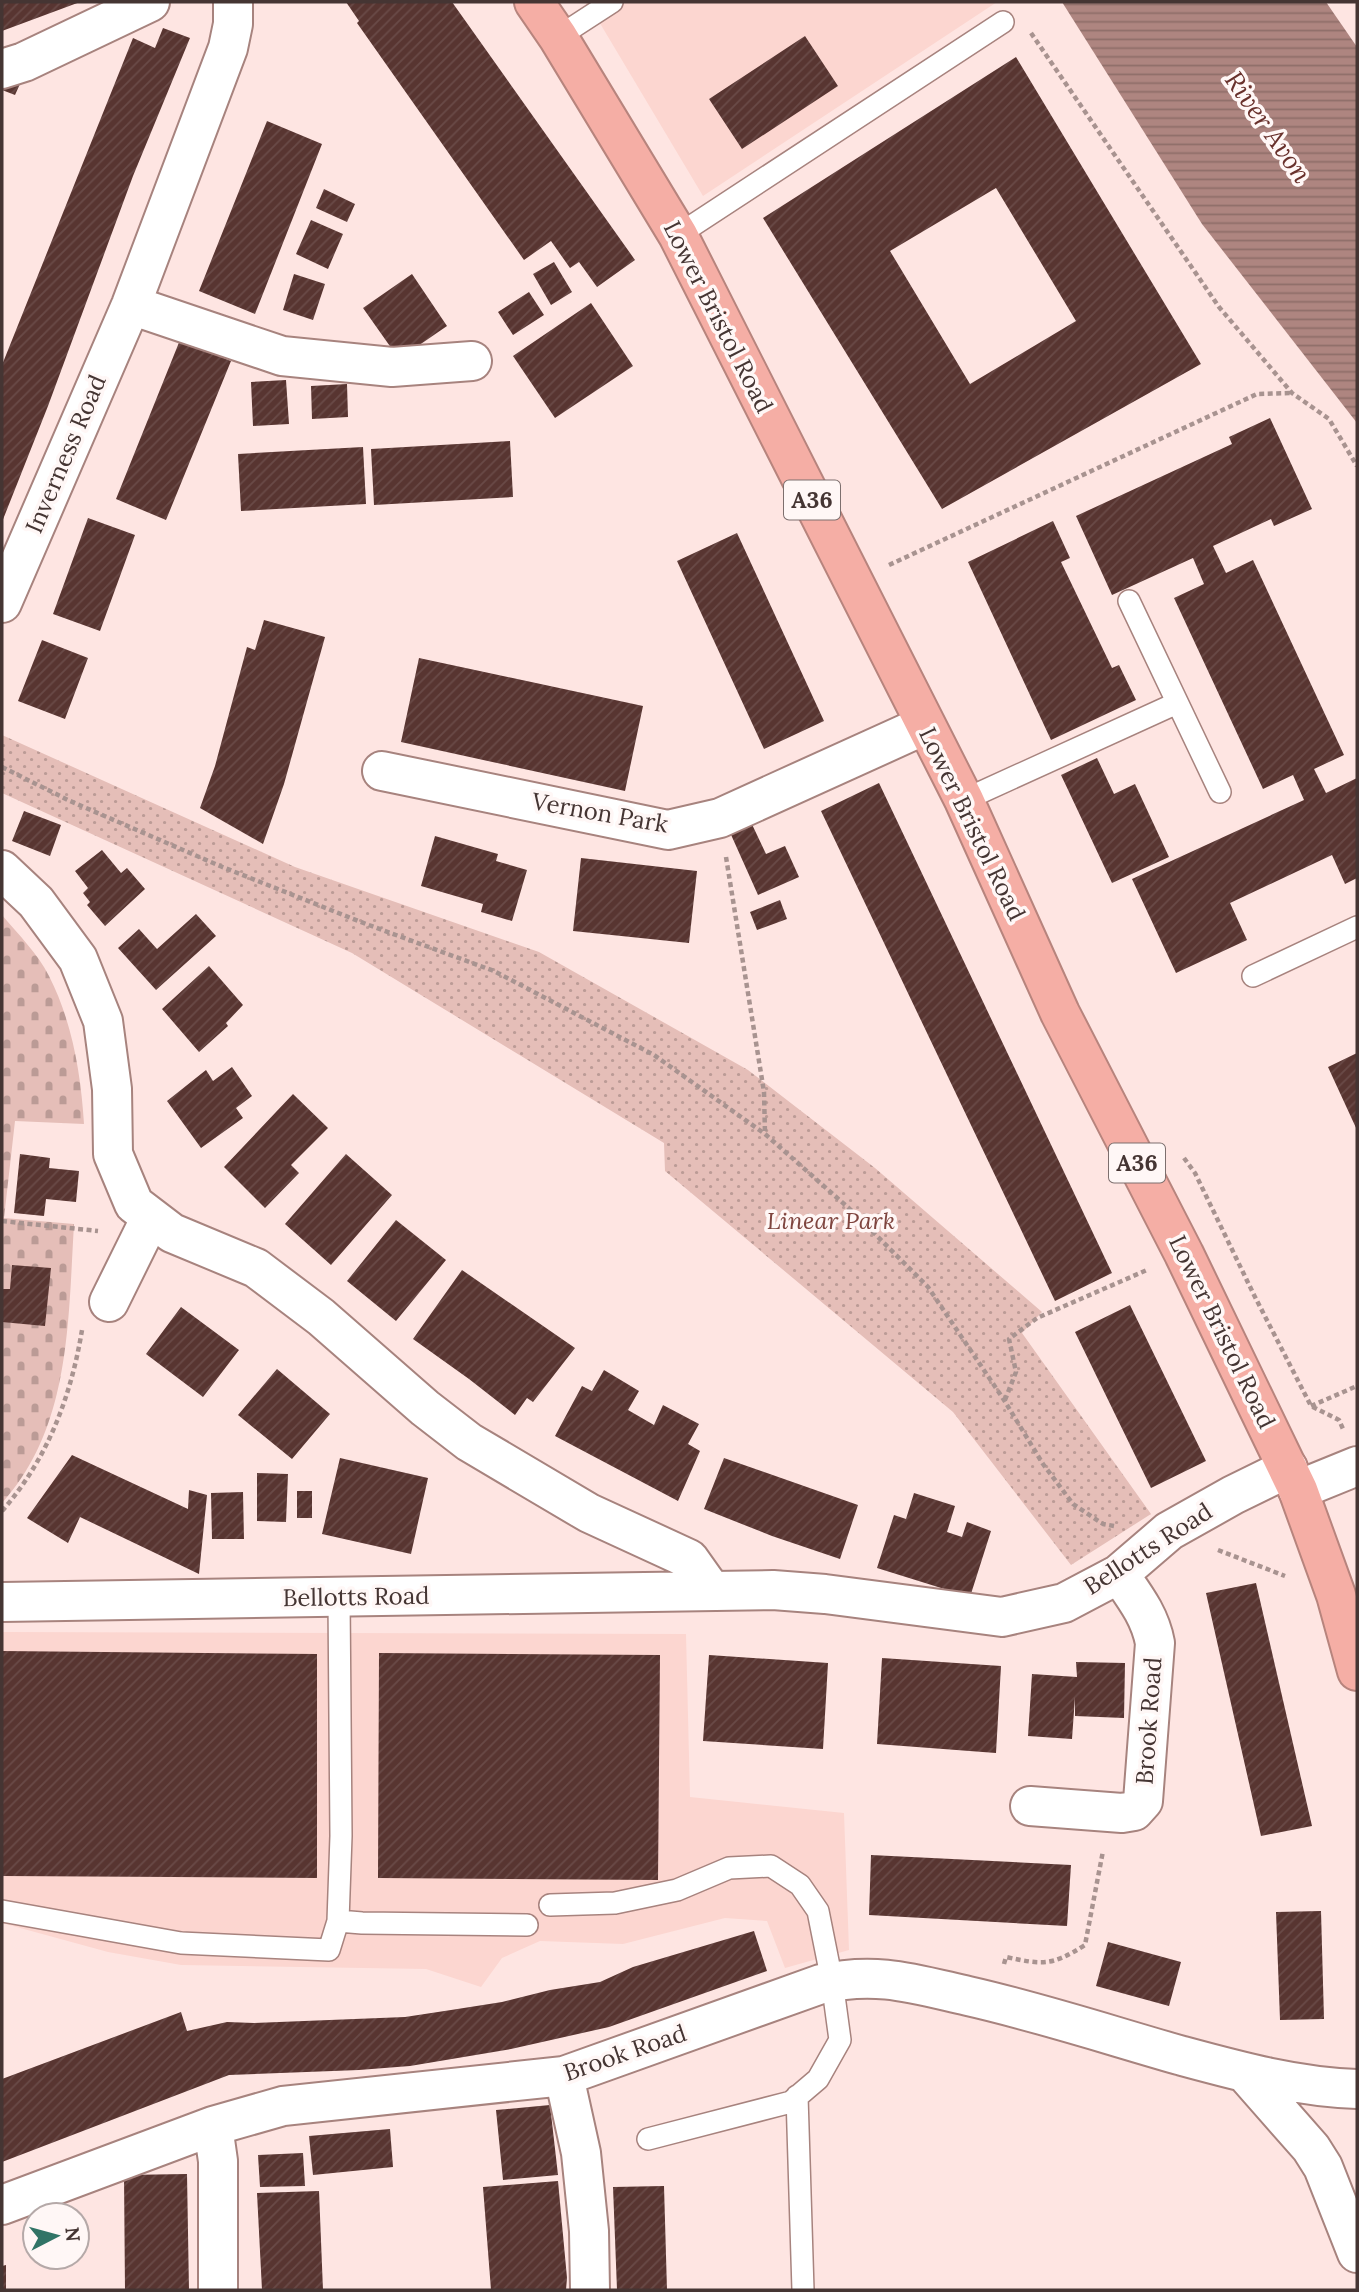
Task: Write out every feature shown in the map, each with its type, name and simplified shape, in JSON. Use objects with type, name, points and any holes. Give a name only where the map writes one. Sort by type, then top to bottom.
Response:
[{"type":"highway","name":"Lower Bristol Road","points":[[534,2],[678,235],[964,800],[1060,1013],[1184,1254],[1293,1479],[1335,1595],[1357,1671]]},
{"type":"street","points":[[2,69],[150,2]]},
{"type":"street","name":"Inverness Road","points":[[2,603],[131,305],[228,48],[233,24],[233,2]]},
{"type":"street","points":[[131,305],[282,356],[392,367],[471,361]]},
{"type":"street","name":"Vernon Park","points":[[382,771],[668,830],[720,818],[925,725]]},
{"type":"street","points":[[2,870],[36,902],[78,959],[103,1021],[112,1089],[113,1154],[144,1231],[109,1302]]},
{"type":"street","points":[[144,1231],[172,1234],[256,1268],[321,1317],[425,1408],[469,1442],[589,1513],[689,1559],[711,1590]]},
{"type":"street","name":"Bellotts Road","points":[[2,1602],[773,1590],[825,1594],[1002,1617],[1064,1603],[1119,1574],[1160,1539],[1233,1495],[1357,1466]]},
{"type":"street","name":"Brook Road","points":[[1030,1806],[1109,1813],[1134,1811],[1143,1801],[1155,1643],[1152,1625],[1119,1574]]},
{"type":"street","name":"Brook Road","points":[[2,2205],[213,2126],[283,2106],[564,2076],[844,1978],[893,1979],[992,2001],[1245,2073],[1302,2084],[1357,2088]]},
{"type":"street","points":[[1245,2073],[1311,2148],[1323,2167],[1357,2253]]},
{"type":"street","points":[[564,2076],[581,2153],[589,2231],[590,2290]]},
{"type":"street","points":[[213,2126],[218,2161],[218,2290]]},
{"type":"lane","points":[[558,37],[612,2]]},
{"type":"lane","points":[[678,235],[1003,22]]},
{"type":"lane","points":[[1129,601],[1220,792]]},
{"type":"lane","points":[[964,800],[1177,703]]},
{"type":"lane","points":[[1254,976],[1357,927]]},
{"type":"lane","points":[[2,1910],[181,1942],[329,1950],[338,1921],[341,1836],[339,1598]]},
{"type":"lane","points":[[550,1905],[615,1903],[677,1890],[729,1868],[771,1866],[800,1885],[818,1911],[840,2040],[818,2079],[791,2102],[649,2138]]},
{"type":"lane","points":[[338,1921],[527,1925]]},
{"type":"lane","points":[[797,2096],[803,2290]]},
{"type":"path","points":[[1003,22],[1024,24],[1219,307],[1292,393],[1329,419],[1357,466]]},
{"type":"path","points":[[853,581],[1256,394],[1292,393]]},
{"type":"path","points":[[2,768],[70,801],[220,866],[494,971],[654,1055],[765,1134],[852,1212],[928,1287],[1043,1464],[1073,1504],[1103,1524],[1137,1529],[1160,1539],[1335,1595]]},
{"type":"path","points":[[720,818],[764,1092],[765,1134]]},
{"type":"path","points":[[2,1221],[99,1231],[144,1231]]},
{"type":"path","points":[[1004,1401],[1016,1372],[1009,1339],[1037,1318],[1113,1285]]},
{"type":"path","points":[[2,1511],[33,1471],[61,1414],[77,1359],[87,1300],[109,1302]]},
{"type":"path","points":[[1311,1406],[1357,1386]]},
{"type":"path","points":[[992,2001],[1006,1957],[1035,1963],[1062,1960],[1085,1945],[1109,1813]]},
{"type":"shaded area","points":[[585,2],[997,2],[703,196]]},
{"type":"shaded area","points":[[2,1632],[686,1634],[690,1797],[844,1813],[849,1950],[785,1968],[767,1921],[725,1918],[623,1944],[540,1941],[502,1958],[481,1987],[426,1969],[181,1965],[108,1952],[2,1923]]},
{"type":"green space","name":"Linear Park","points":[[2,735],[295,867],[539,952],[748,1070],[875,1168],[1042,1312],[1022,1333],[1151,1514],[1071,1565],[953,1412],[665,1171],[664,1143],[352,953],[2,793]]},
{"type":"green space","points":[[2,915],[39,960],[57,993],[74,1048],[84,1124],[15,1121],[4,1218],[74,1224],[67,1335],[54,1407],[42,1441],[25,1473],[2,1503]]},
{"type":"water","name":"River Avon","points":[[1062,2],[1326,2],[1357,47],[1357,423],[1202,224]]},
{"type":"building","points":[[2,2],[80,2],[2,31]]},
{"type":"building","points":[[346,2],[452,2],[635,260],[597,287],[579,262],[570,268],[551,241],[524,260],[357,23],[359,21]]},
{"type":"building","points":[[163,28],[190,38],[133,176],[2,522],[2,365],[133,38],[155,48]]},
{"type":"building","points":[[805,36],[838,86],[742,149],[709,99]]},
{"type":"building","points":[[1016,57],[1201,364],[942,509],[763,218]],"holes":[[[996,188],[1076,321],[970,384],[890,251]]]},
{"type":"building","points":[[2,77],[20,84],[15,95],[2,90]]},
{"type":"building","points":[[267,121],[322,144],[255,314],[199,291]]},
{"type":"building","points":[[324,189],[355,204],[347,222],[316,208]]},
{"type":"building","points":[[311,220],[343,234],[328,269],[296,254]]},
{"type":"building","points":[[554,262],[572,292],[551,305],[533,274]]},
{"type":"building","points":[[294,274],[325,284],[313,320],[283,310]]},
{"type":"building","points":[[412,274],[447,326],[399,359],[363,308]]},
{"type":"building","points":[[529,292],[544,315],[513,335],[498,312]]},
{"type":"building","points":[[591,303],[633,366],[555,418],[513,356]]},
{"type":"building","points":[[180,340],[231,361],[166,520],[116,499]]},
{"type":"building","points":[[286,380],[289,424],[253,426],[251,382]]},
{"type":"building","points":[[347,384],[348,417],[312,419],[311,386]]},
{"type":"building","points":[[1270,418],[1312,509],[1274,526],[1271,519],[1213,546],[1226,573],[1253,560],[1344,755],[1314,769],[1326,793],[1357,778],[1357,878],[1345,884],[1332,855],[1230,903],[1247,940],[1176,973],[1132,879],[1304,800],[1293,775],[1263,789],[1174,598],[1204,584],[1193,558],[1112,595],[1076,516],[1232,444],[1229,437]]},
{"type":"building","points":[[510,441],[513,497],[374,505],[371,449]]},
{"type":"building","points":[[363,447],[366,504],[241,511],[238,454]]},
{"type":"building","points":[[88,518],[135,535],[100,631],[53,614]]},
{"type":"building","points":[[1053,521],[1070,558],[1061,562],[1112,668],[1119,665],[1136,700],[1051,740],[968,562]]},
{"type":"building","points":[[737,533],[824,721],[764,749],[677,561]]},
{"type":"building","points":[[264,620],[325,637],[284,784],[263,844],[200,808],[215,766],[247,647],[255,650]]},
{"type":"building","points":[[42,640],[88,658],[65,719],[18,701]]},
{"type":"building","points":[[419,658],[643,706],[625,791],[401,742]]},
{"type":"building","points":[[1097,758],[1114,794],[1135,784],[1169,857],[1112,883],[1061,775]]},
{"type":"building","points":[[879,783],[1112,1273],[1055,1301],[821,811]]},
{"type":"building","points":[[24,811],[61,825],[50,856],[12,841]]},
{"type":"building","points":[[749,818],[766,854],[785,846],[799,877],[758,895],[728,828]]},
{"type":"building","points":[[435,836],[498,854],[496,861],[527,870],[512,921],[481,912],[483,904],[421,886]]},
{"type":"building","points":[[102,850],[121,873],[127,868],[145,889],[105,926],[87,905],[90,902],[83,893],[88,888],[75,871]]},
{"type":"building","points":[[581,858],[697,871],[689,943],[573,931]]},
{"type":"building","points":[[780,900],[787,919],[757,930],[750,912]]},
{"type":"building","points":[[196,914],[216,936],[156,990],[118,948],[139,929],[157,949]]},
{"type":"building","points":[[209,966],[243,1005],[226,1023],[228,1026],[199,1052],[162,1009]]},
{"type":"building","points":[[1357,1053],[1357,1130],[1328,1067]]},
{"type":"building","points":[[232,1067],[252,1096],[236,1108],[243,1118],[201,1148],[167,1101],[206,1070],[213,1081]]},
{"type":"building","points":[[293,1094],[328,1128],[291,1165],[299,1173],[265,1208],[224,1167]]},
{"type":"building","points":[[20,1154],[50,1158],[49,1168],[79,1171],[76,1202],[46,1199],[44,1216],[14,1213]]},
{"type":"building","points":[[346,1154],[392,1195],[331,1265],[285,1224]]},
{"type":"building","points":[[396,1220],[446,1260],[396,1321],[347,1281]]},
{"type":"building","points":[[12,1265],[51,1268],[45,1326],[2,1322],[2,1289],[10,1289]]},
{"type":"building","points":[[462,1270],[575,1348],[533,1402],[527,1398],[515,1415],[413,1339]]},
{"type":"building","points":[[1130,1305],[1206,1461],[1151,1488],[1075,1332]]},
{"type":"building","points":[[181,1307],[239,1350],[203,1397],[146,1354]]},
{"type":"building","points":[[277,1369],[330,1414],[292,1459],[238,1415]]},
{"type":"building","points":[[604,1370],[639,1391],[628,1410],[654,1425],[663,1405],[699,1424],[688,1444],[700,1451],[678,1501],[555,1436],[582,1386],[592,1391]]},
{"type":"building","points":[[72,1455],[188,1509],[189,1490],[207,1495],[199,1574],[80,1517],[68,1543],[27,1518]]},
{"type":"building","points":[[340,1458],[428,1478],[411,1554],[322,1534]]},
{"type":"building","points":[[724,1458],[858,1505],[840,1559],[704,1509]]},
{"type":"building","points":[[257,1473],[288,1474],[286,1522],[257,1521]]},
{"type":"building","points":[[297,1491],[312,1491],[312,1518],[297,1518]]},
{"type":"building","points":[[243,1492],[244,1539],[212,1539],[211,1493]]},
{"type":"building","points":[[914,1493],[955,1506],[947,1532],[962,1537],[967,1522],[991,1531],[970,1597],[877,1568],[894,1515],[906,1519]]},
{"type":"building","points":[[1256,1583],[1312,1826],[1261,1836],[1206,1593]]},
{"type":"building","points":[[2,1651],[317,1654],[317,1878],[2,1876]]},
{"type":"building","points":[[379,1653],[660,1655],[658,1880],[378,1878]]},
{"type":"building","points":[[709,1655],[828,1663],[823,1749],[703,1741]]},
{"type":"building","points":[[882,1658],[1001,1666],[996,1753],[877,1744]]},
{"type":"building","points":[[1076,1662],[1125,1663],[1124,1718],[1075,1716],[1075,1697],[1072,1739],[1028,1736],[1032,1674],[1077,1677]]},
{"type":"building","points":[[871,1855],[1071,1865],[1067,1926],[869,1915]]},
{"type":"building","points":[[1321,1911],[1324,2019],[1280,2020],[1276,1912]]},
{"type":"building","points":[[754,1931],[767,1971],[609,2027],[511,2049],[410,2066],[229,2075],[2,2162],[2,2079],[181,2012],[187,2031],[227,2022],[405,2017],[502,2002],[550,1990],[600,1982],[633,1967]]},
{"type":"building","points":[[1108,1942],[1181,1962],[1169,2006],[1096,1986]]},
{"type":"building","points":[[550,2105],[558,2175],[503,2180],[496,2110]]},
{"type":"building","points":[[390,2129],[393,2167],[313,2175],[309,2136]]},
{"type":"building","points":[[303,2153],[305,2186],[260,2187],[258,2155]]},
{"type":"building","points":[[187,2174],[189,2290],[125,2290],[124,2175]]},
{"type":"building","points":[[558,2181],[566,2290],[491,2290],[483,2187]]},
{"type":"building","points":[[664,2186],[667,2290],[617,2290],[613,2187]]},
{"type":"building","points":[[319,2191],[323,2290],[262,2290],[257,2193]]},
{"type":"building","points":[[6,2265],[6,2290],[2,2290],[2,2266]]}]
